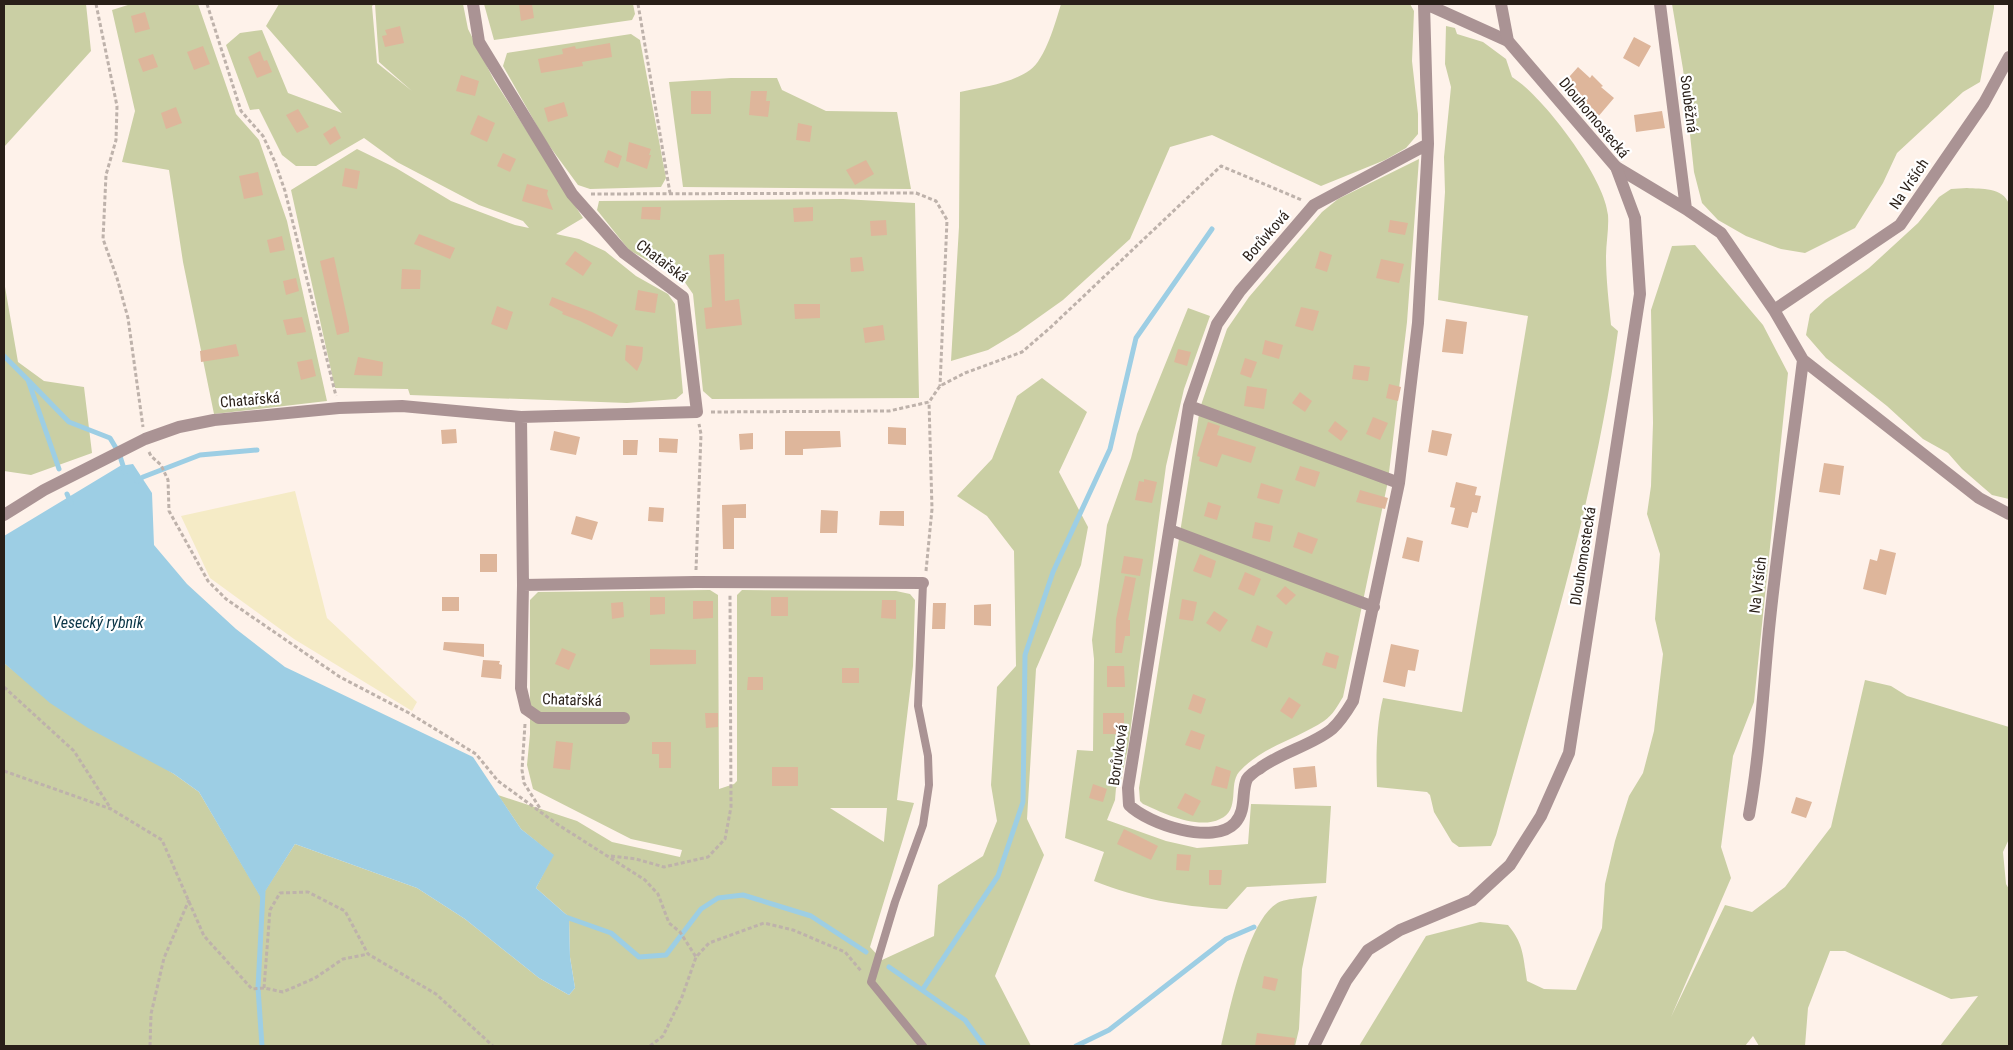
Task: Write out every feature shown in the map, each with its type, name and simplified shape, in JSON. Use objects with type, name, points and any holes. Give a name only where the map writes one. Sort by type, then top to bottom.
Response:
[{"type":"street","name":"Chatařská","points":[[4,515],[44,490],[145,439],[179,427],[214,420],[338,408],[402,406],[521,417],[697,412],[683,297],[624,253],[572,194],[478,42],[473,4]]},
{"type":"street","points":[[1425,4],[1508,41]]},
{"type":"street","name":"Borůvková","points":[[1425,4],[1428,144],[1418,323],[1399,483],[1353,701],[1344,716],[1332,729],[1260,768],[1247,779],[1243,808],[1235,823],[1222,831],[1195,833],[1166,825],[1137,813],[1129,805],[1128,788],[1189,406],[1217,324],[1240,291],[1314,205],[1428,144]]},
{"type":"street","name":"Dlouhomostecká","points":[[1314,1046],[1346,980],[1368,950],[1400,930],[1472,900],[1510,865],[1541,816],[1569,753],[1640,294],[1635,218],[1616,167],[1508,41],[1501,4]]},
{"type":"street","name":"Souběžná","points":[[1660,4],[1686,209]]},
{"type":"street","name":"Na Vrších","points":[[1774,310],[1900,225],[1984,103],[2009,57]]},
{"type":"street","points":[[1616,167],[1686,209],[1721,233],[1774,310],[1804,360],[1979,498],[2009,514]]},
{"type":"street","name":"Na Vrších","points":[[1749,815],[1762,718],[1769,628],[1804,360]]},
{"type":"street","points":[[1189,406],[1399,483]]},
{"type":"street","name":"Chatařská","points":[[521,417],[523,585],[521,688],[526,709],[539,718],[624,718]]},
{"type":"street","points":[[1170,530],[1374,607]]},
{"type":"street","points":[[523,585],[695,582],[924,583]]},
{"type":"lane","points":[[923,1046],[870,982],[895,902],[923,825],[929,784],[928,756],[918,706],[924,583]]},
{"type":"path","points":[[96,4],[117,106],[116,140],[106,175],[103,239],[117,278],[128,318],[145,439]]},
{"type":"path","points":[[207,4],[241,111],[263,136],[278,169],[327,357],[338,408]]},
{"type":"path","points":[[638,4],[670,194]]},
{"type":"path","points":[[924,583],[927,570],[932,509],[929,402],[940,386],[965,374],[1022,352],[1051,327],[1221,166],[1314,205]]},
{"type":"path","points":[[572,194],[916,193],[936,201],[947,220],[940,386]]},
{"type":"path","points":[[695,582],[701,434],[697,412],[890,411],[929,402]]},
{"type":"path","points":[[151,456],[161,465],[168,480],[169,511],[208,581],[226,599],[340,677],[409,713],[476,754],[498,781],[542,813],[645,880],[658,894],[670,923],[680,932],[696,957]]},
{"type":"path","points":[[608,856],[636,859],[664,867],[708,857],[725,839],[731,807],[730,582]]},
{"type":"path","points":[[4,687],[74,751],[111,809]]},
{"type":"path","points":[[526,709],[522,770],[524,784],[542,813]]},
{"type":"path","points":[[4,771],[111,809],[162,840],[204,936],[252,989],[264,988],[283,992],[315,978],[343,959],[368,954]]},
{"type":"path","points":[[264,988],[270,910],[280,893],[308,892],[345,911],[368,954],[436,994],[493,1046]]},
{"type":"path","points":[[150,1046],[151,1014],[164,958],[189,900]]},
{"type":"path","points":[[650,1046],[664,1036],[682,997],[696,957],[709,943],[764,923],[793,930],[845,952],[870,982]]},
{"type":"green space","points":[[4,4],[86,4],[91,51],[4,147]]},
{"type":"green space","points":[[131,4],[198,4],[236,114],[259,140],[287,221],[327,401],[214,414],[183,262],[169,170],[122,162],[135,111],[112,10]]},
{"type":"green space","points":[[279,4],[374,4],[372,6],[377,63],[412,91],[379,62],[375,4],[463,4],[468,29],[494,80],[583,218],[556,234],[579,239],[605,251],[636,276],[668,294],[675,304],[683,393],[676,399],[627,403],[410,395],[408,389],[335,388],[291,190],[357,149],[396,168],[451,201],[515,225],[529,228],[523,221],[479,205],[397,162],[364,138],[316,166],[296,166],[282,155],[259,109],[250,110],[226,45],[240,33],[262,30],[288,93],[342,113],[266,26]]},
{"type":"green space","points":[[484,4],[633,4],[635,14],[632,20],[494,40]]},
{"type":"green space","points":[[1061,4],[1410,4],[1414,11],[1412,61],[1418,114],[1418,134],[1406,148],[1385,160],[1321,186],[1212,135],[1170,147],[1130,239],[1063,300],[1018,332],[988,350],[951,361],[959,227],[960,92],[1005,82],[1030,70],[1045,49]]},
{"type":"green space","points":[[1672,4],[1994,4],[1994,8],[1980,82],[1963,92],[1897,153],[1883,183],[1855,228],[1805,253],[1781,249],[1746,236],[1718,220],[1702,203],[1694,172],[1683,69]]},
{"type":"green space","points":[[1446,26],[1455,28],[1457,34],[1483,42],[1506,59],[1512,77],[1540,101],[1555,119],[1596,180],[1608,215],[1606,274],[1611,325],[1618,331],[1596,459],[1566,585],[1496,835],[1491,846],[1459,847],[1452,842],[1434,812],[1430,795],[1427,792],[1377,787],[1378,731],[1383,698],[1462,712],[1528,316],[1438,300],[1445,192],[1444,157],[1451,87],[1445,64]]},
{"type":"green space","points":[[631,34],[640,40],[666,178],[661,187],[590,189],[578,185],[545,140],[503,66],[507,53]]},
{"type":"green space","points":[[731,78],[777,78],[782,90],[826,111],[897,112],[911,189],[683,187],[669,82]]},
{"type":"green space","points":[[1419,159],[1407,322],[1388,481],[1343,697],[1327,719],[1258,756],[1239,772],[1234,784],[1232,804],[1226,815],[1211,822],[1202,823],[1170,816],[1143,804],[1140,801],[1139,788],[1200,408],[1227,329],[1249,297],[1322,212],[1338,199]]},
{"type":"green space","points":[[1967,188],[1997,192],[2006,198],[2009,204],[2009,499],[1992,495],[1962,469],[1948,453],[1923,439],[1887,406],[1826,358],[1806,335],[1810,314],[1825,300],[1869,268],[1918,223],[1939,197],[1951,189]]},
{"type":"green space","points":[[843,199],[915,203],[919,398],[712,399],[703,391],[693,294],[684,281],[629,250],[597,210],[599,201]]},
{"type":"green space","points":[[1695,245],[1763,325],[1788,373],[1754,702],[1733,756],[1721,847],[1731,878],[1671,1017],[1725,905],[1752,912],[1785,887],[1831,827],[1865,680],[1891,686],[1907,696],[2009,727],[2009,839],[2003,852],[2006,884],[2009,889],[2009,1046],[1940,1046],[1978,996],[1951,999],[1845,951],[1830,951],[1808,1008],[1805,1046],[1759,1046],[1753,1036],[1745,1046],[1359,1046],[1426,936],[1480,922],[1508,925],[1520,945],[1527,981],[1544,989],[1576,990],[1602,928],[1605,884],[1615,841],[1629,796],[1643,773],[1654,731],[1663,654],[1655,619],[1660,554],[1647,514],[1651,486],[1653,423],[1651,310],[1672,246]]},
{"type":"green space","points":[[4,281],[18,362],[44,381],[84,387],[92,453],[31,475],[4,471]]},
{"type":"green space","points":[[1188,308],[1210,316],[1184,389],[1166,466],[1128,748],[1120,784],[1116,788],[1115,800],[1107,820],[1166,841],[1197,848],[1248,844],[1251,804],[1331,806],[1326,883],[1247,887],[1227,909],[1159,901],[1127,893],[1094,881],[1104,852],[1065,838],[1077,750],[1093,751],[1094,659],[1092,640],[1107,525],[1131,458],[1137,434]]},
{"type":"green space","points":[[1042,378],[1087,412],[1059,472],[1088,527],[1081,565],[1036,669],[1027,819],[1044,855],[995,976],[1031,1046],[4,1046],[4,663],[24,679],[174,774],[199,792],[261,897],[295,844],[417,888],[465,919],[539,978],[569,995],[575,988],[570,957],[569,917],[536,888],[553,855],[521,829],[498,795],[577,821],[612,842],[680,857],[682,850],[631,839],[533,789],[527,765],[530,734],[530,600],[538,592],[710,590],[718,595],[719,789],[734,784],[737,781],[737,595],[742,590],[896,591],[910,594],[915,600],[913,666],[897,800],[914,803],[870,947],[882,960],[934,936],[938,885],[983,856],[997,821],[991,785],[997,687],[1016,666],[1014,551],[987,516],[957,496],[992,459],[1017,396]],"holes":[[[830,808],[887,808],[884,842]]]},
{"type":"green space","points":[[1317,896],[1302,969],[1299,1029],[1295,1046],[1221,1046],[1241,969],[1256,929],[1266,914],[1279,902]]},
{"type":"sand","points":[[295,491],[327,618],[417,702],[412,711],[294,639],[210,578],[181,516]]},
{"type":"water","name":"Vesecký rybník","points":[[133,464],[152,493],[154,545],[187,584],[236,629],[285,667],[473,757],[521,829],[554,855],[536,888],[569,917],[570,957],[575,988],[569,995],[539,978],[465,919],[417,888],[295,844],[261,898],[199,792],[174,774],[88,728],[50,703],[4,663],[4,536],[120,466]]},
{"type":"building","points":[[519,4],[532,4],[534,18],[521,21]]},
{"type":"building","points":[[145,12],[150,29],[135,33],[131,16]]},
{"type":"building","points":[[400,26],[404,43],[385,47],[382,36],[387,35],[385,30]]},
{"type":"building","points":[[1634,37],[1651,46],[1639,67],[1623,58]]},
{"type":"building","points":[[610,43],[612,57],[582,62],[583,66],[541,73],[538,59],[563,54],[562,49],[575,46],[576,49]]},
{"type":"building","points":[[203,46],[210,64],[194,70],[187,52]]},
{"type":"building","points":[[260,51],[264,61],[267,60],[272,72],[257,78],[248,57]]},
{"type":"building","points":[[153,54],[158,67],[143,72],[138,59]]},
{"type":"building","points":[[1578,67],[1590,78],[1592,75],[1603,86],[1601,87],[1614,98],[1597,118],[1561,86]]},
{"type":"building","points":[[461,75],[479,81],[475,96],[456,91]]},
{"type":"building","points":[[691,91],[711,91],[711,114],[691,114]]},
{"type":"building","points":[[751,91],[767,91],[766,101],[770,101],[768,117],[749,115]]},
{"type":"building","points":[[564,102],[568,116],[548,122],[544,108]]},
{"type":"building","points":[[176,107],[182,123],[166,129],[161,113]]},
{"type":"building","points":[[298,109],[309,127],[297,133],[286,115]]},
{"type":"building","points":[[1662,111],[1665,128],[1636,132],[1634,115]]},
{"type":"building","points":[[478,115],[495,123],[487,142],[470,134]]},
{"type":"building","points":[[798,123],[812,126],[810,142],[796,140]]},
{"type":"building","points":[[335,126],[341,138],[330,145],[323,134]]},
{"type":"building","points":[[629,142],[651,149],[647,169],[626,161]]},
{"type":"building","points":[[608,150],[622,156],[618,168],[604,162]]},
{"type":"building","points":[[503,153],[516,159],[510,172],[497,166]]},
{"type":"building","points":[[866,160],[874,174],[855,185],[846,170]]},
{"type":"building","points":[[345,168],[360,171],[357,189],[342,186]]},
{"type":"building","points":[[258,172],[263,195],[244,199],[239,176]]},
{"type":"building","points":[[527,184],[548,190],[547,194],[553,210],[522,201]]},
{"type":"building","points":[[642,207],[661,207],[660,220],[641,219]]},
{"type":"building","points":[[813,207],[813,221],[794,222],[793,208]]},
{"type":"building","points":[[886,220],[887,235],[871,236],[870,221]]},
{"type":"building","points":[[1390,220],[1408,223],[1405,235],[1388,232]]},
{"type":"building","points":[[419,234],[455,248],[450,259],[414,244]]},
{"type":"building","points":[[282,236],[285,250],[270,253],[267,240]]},
{"type":"building","points":[[575,251],[592,263],[583,276],[565,264]]},
{"type":"building","points":[[1320,251],[1332,255],[1327,272],[1315,268]]},
{"type":"building","points":[[724,254],[725,301],[739,299],[742,325],[706,329],[704,308],[712,307],[709,255]]},
{"type":"building","points":[[334,257],[349,327],[349,332],[337,335],[320,261]]},
{"type":"building","points":[[862,257],[864,271],[851,272],[850,258]]},
{"type":"building","points":[[1381,259],[1404,264],[1399,283],[1376,278]]},
{"type":"building","points":[[402,269],[421,270],[420,289],[401,289]]},
{"type":"building","points":[[296,278],[299,291],[286,295],[283,281]]},
{"type":"building","points":[[638,290],[658,294],[655,313],[635,310]]},
{"type":"building","points":[[552,297],[592,312],[618,325],[612,337],[562,314],[563,312],[549,305]]},
{"type":"building","points":[[794,304],[820,304],[820,318],[795,319]]},
{"type":"building","points":[[497,306],[513,312],[507,330],[491,324]]},
{"type":"building","points":[[1301,307],[1319,311],[1313,331],[1295,326]]},
{"type":"building","points":[[302,317],[306,332],[287,335],[283,320]]},
{"type":"building","points":[[1446,319],[1467,322],[1463,354],[1442,352]]},
{"type":"building","points":[[883,325],[885,340],[865,343],[863,328]]},
{"type":"building","points":[[1265,340],[1283,345],[1279,359],[1262,354]]},
{"type":"building","points":[[236,344],[239,356],[201,362],[200,351]]},
{"type":"building","points":[[626,345],[643,347],[642,360],[637,371],[625,360]]},
{"type":"building","points":[[1178,349],[1191,352],[1187,366],[1174,362]]},
{"type":"building","points":[[358,357],[383,362],[382,376],[354,375]]},
{"type":"building","points":[[1245,358],[1257,362],[1251,378],[1240,374]]},
{"type":"building","points":[[312,359],[316,376],[301,380],[297,362]]},
{"type":"building","points":[[1354,365],[1370,367],[1368,381],[1352,379]]},
{"type":"building","points":[[1389,384],[1401,387],[1398,401],[1386,398]]},
{"type":"building","points":[[1247,386],[1267,389],[1264,409],[1244,406]]},
{"type":"building","points":[[1300,392],[1312,401],[1305,412],[1292,403]]},
{"type":"building","points":[[1373,417],[1388,423],[1380,440],[1366,434]]},
{"type":"building","points":[[1335,421],[1348,431],[1341,441],[1328,431]]},
{"type":"building","points":[[1208,422],[1220,426],[1217,435],[1256,447],[1251,463],[1222,454],[1217,467],[1199,461],[1200,457],[1197,456]]},
{"type":"building","points":[[888,427],[906,428],[906,445],[888,444]]},
{"type":"building","points":[[456,429],[457,443],[442,444],[441,430]]},
{"type":"building","points":[[1432,430],[1452,434],[1447,456],[1428,452]]},
{"type":"building","points":[[554,431],[580,437],[576,455],[550,450]]},
{"type":"building","points":[[785,431],[840,431],[841,447],[803,449],[803,455],[785,455]]},
{"type":"building","points":[[753,433],[753,449],[740,450],[739,434]]},
{"type":"building","points":[[659,438],[678,439],[677,453],[659,452]]},
{"type":"building","points":[[623,440],[638,440],[637,455],[623,455]]},
{"type":"building","points":[[1824,463],[1844,466],[1840,495],[1819,492]]},
{"type":"building","points":[[1300,466],[1320,472],[1315,487],[1295,480]]},
{"type":"building","points":[[1144,479],[1157,482],[1152,503],[1135,500],[1139,481],[1144,482]]},
{"type":"building","points":[[1456,482],[1477,487],[1475,495],[1481,496],[1477,513],[1472,512],[1468,528],[1451,524],[1455,508],[1450,507]]},
{"type":"building","points":[[1261,483],[1283,490],[1279,504],[1257,498]]},
{"type":"building","points":[[1360,490],[1388,498],[1385,509],[1356,502]]},
{"type":"building","points":[[1208,502],[1221,506],[1217,520],[1204,516]]},
{"type":"building","points":[[746,504],[746,518],[734,518],[734,549],[723,549],[722,505]]},
{"type":"building","points":[[649,507],[664,508],[663,522],[648,521]]},
{"type":"building","points":[[821,510],[838,511],[837,533],[820,533]]},
{"type":"building","points":[[880,511],[904,511],[904,526],[879,525]]},
{"type":"building","points":[[576,516],[598,522],[592,540],[571,534]]},
{"type":"building","points":[[1255,522],[1273,526],[1270,542],[1252,538]]},
{"type":"building","points":[[1298,532],[1318,539],[1312,554],[1293,547]]},
{"type":"building","points":[[1407,537],[1423,541],[1419,562],[1402,558]]},
{"type":"building","points":[[1880,549],[1896,553],[1886,595],[1863,589],[1870,559],[1877,561]]},
{"type":"building","points":[[480,554],[497,554],[497,572],[480,572]]},
{"type":"building","points":[[1200,554],[1216,561],[1211,578],[1193,571]]},
{"type":"building","points":[[1124,556],[1143,559],[1140,576],[1121,573]]},
{"type":"building","points":[[1245,572],[1261,579],[1254,596],[1238,589]]},
{"type":"building","points":[[1125,576],[1136,578],[1128,620],[1130,620],[1130,636],[1125,636],[1122,653],[1115,653],[1116,619]]},
{"type":"building","points":[[1285,586],[1296,595],[1286,605],[1276,596]]},
{"type":"building","points":[[442,597],[459,597],[459,611],[442,611]]},
{"type":"building","points":[[650,597],[665,597],[665,614],[650,615]]},
{"type":"building","points":[[771,597],[788,597],[788,616],[771,616]]},
{"type":"building","points":[[1182,599],[1197,602],[1193,621],[1179,619]]},
{"type":"building","points":[[882,600],[896,600],[896,619],[881,618]]},
{"type":"building","points":[[693,601],[713,601],[713,618],[693,619]]},
{"type":"building","points":[[623,602],[624,617],[612,619],[611,603]]},
{"type":"building","points":[[933,603],[946,603],[945,629],[932,629]]},
{"type":"building","points":[[991,604],[991,626],[974,625],[974,605]]},
{"type":"building","points":[[1214,611],[1228,620],[1220,632],[1206,623]]},
{"type":"building","points":[[1257,625],[1273,632],[1267,648],[1251,641]]},
{"type":"building","points":[[444,642],[484,644],[484,657],[443,650]]},
{"type":"building","points":[[1391,644],[1419,650],[1415,671],[1408,670],[1405,687],[1383,682]]},
{"type":"building","points":[[562,648],[576,654],[569,670],[555,664]]},
{"type":"building","points":[[650,649],[696,650],[696,664],[650,665]]},
{"type":"building","points":[[1326,652],[1339,656],[1336,669],[1322,665]]},
{"type":"building","points":[[483,660],[500,661],[499,664],[502,665],[501,679],[481,677]]},
{"type":"building","points":[[1107,666],[1124,666],[1125,687],[1107,687]]},
{"type":"building","points":[[842,668],[859,668],[859,683],[842,683]]},
{"type":"building","points":[[748,677],[763,677],[763,690],[747,690]]},
{"type":"building","points":[[1193,694],[1206,699],[1201,714],[1188,709]]},
{"type":"building","points":[[1289,697],[1301,705],[1292,719],[1280,711]]},
{"type":"building","points":[[705,713],[718,713],[718,727],[706,728]]},
{"type":"building","points":[[1103,713],[1124,713],[1124,734],[1103,734]]},
{"type":"building","points":[[1191,730],[1205,735],[1200,750],[1185,745]]},
{"type":"building","points":[[556,741],[573,743],[570,770],[553,768]]},
{"type":"building","points":[[652,742],[671,742],[671,768],[659,768],[659,754],[652,754]]},
{"type":"building","points":[[1216,766],[1231,771],[1227,789],[1211,785]]},
{"type":"building","points":[[1315,766],[1317,787],[1295,789],[1293,768]]},
{"type":"building","points":[[772,767],[798,767],[798,786],[772,786]]},
{"type":"building","points":[[1093,784],[1107,789],[1103,802],[1089,798]]},
{"type":"building","points":[[1185,793],[1201,801],[1193,816],[1177,808]]},
{"type":"building","points":[[1796,797],[1812,802],[1806,818],[1791,813]]},
{"type":"building","points":[[1124,829],[1158,846],[1151,860],[1117,844]]},
{"type":"building","points":[[1177,854],[1191,855],[1189,871],[1176,870]]},
{"type":"building","points":[[1209,870],[1222,870],[1221,885],[1209,885]]},
{"type":"building","points":[[1264,976],[1278,979],[1275,991],[1262,988]]},
{"type":"building","points":[[1257,1033],[1295,1038],[1294,1046],[1255,1046]]},
{"type":"waterway","points":[[923,989],[998,876],[1023,802],[1025,655],[1053,572],[1110,449],[1136,338],[1212,229]]},
{"type":"waterway","points":[[4,356],[28,380],[59,469]]},
{"type":"waterway","points":[[28,380],[69,422],[110,438],[119,453],[125,472]]},
{"type":"waterway","points":[[137,481],[200,455],[257,450]]},
{"type":"waterway","points":[[67,494],[71,503]]},
{"type":"waterway","points":[[262,1046],[258,988],[263,892]]},
{"type":"waterway","points":[[563,916],[611,933],[639,957],[666,955],[701,909],[718,898],[743,895],[811,916],[866,952]]},
{"type":"waterway","points":[[1076,1046],[1109,1030],[1226,939],[1254,927]]},
{"type":"waterway","points":[[889,967],[965,1020],[984,1046]]}]
